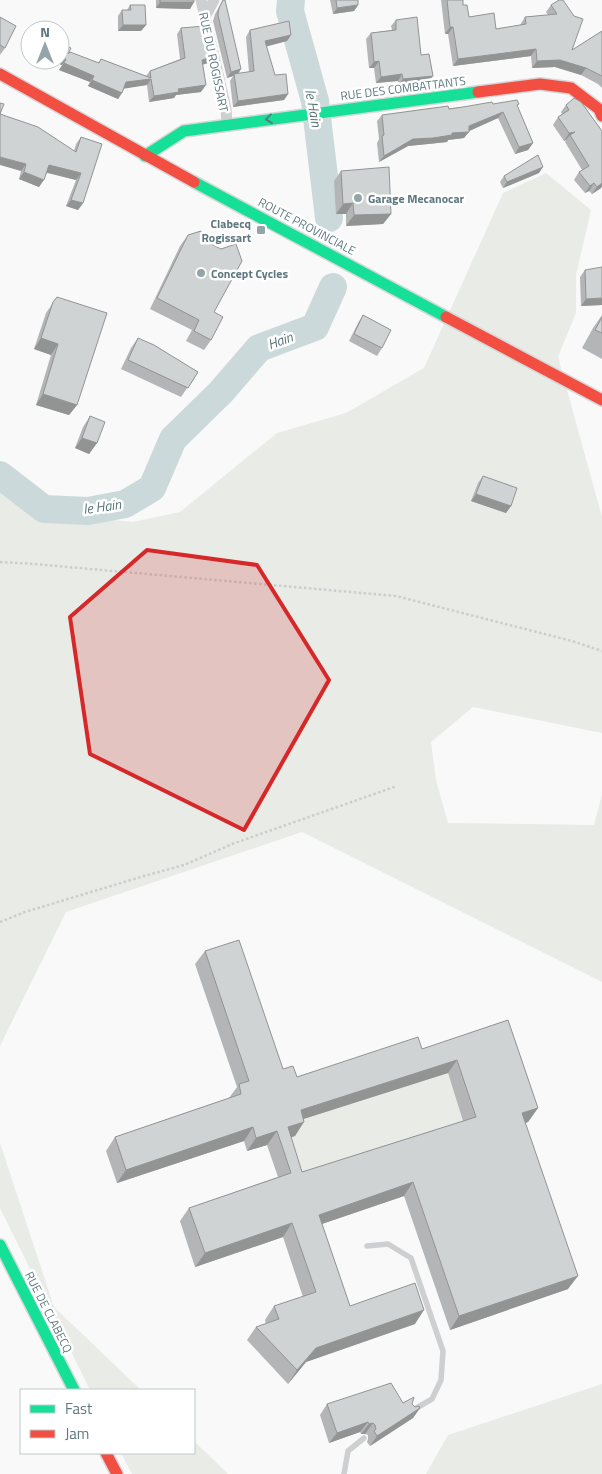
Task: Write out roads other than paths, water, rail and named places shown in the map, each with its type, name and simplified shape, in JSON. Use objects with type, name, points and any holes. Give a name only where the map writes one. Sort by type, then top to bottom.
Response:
[{"type":"main road","name":"ROUTE PROVINCIALE","points":[[0,74],[145,156],[602,400]]},
{"type":"main road","name":"RUE DES COMBATTANTS","points":[[145,156],[184,131],[540,84],[571,88],[599,109],[602,116]]},
{"type":"main road","name":"RUE DE CLABECQ","points":[[0,1245],[10,1272],[73,1389]]},
{"type":"main road","points":[[107,1454],[117,1474]]},
{"type":"street","name":"RUE DU ROGISSART","points":[[201,0],[226,110],[227,125]]},
{"type":"street","points":[[205,17],[214,0]]},
{"type":"lane","points":[[368,1246],[388,1244],[411,1258],[443,1351],[441,1380],[432,1399],[409,1413]]},
{"type":"lane","points":[[344,1474],[348,1451],[364,1438]]},
{"type":"waterway","name":"le Hain","points":[[291,0],[290,11],[315,101],[329,218]]},
{"type":"waterway","name":"le Hain","points":[[0,475],[44,509],[88,511],[125,504],[152,488],[173,439],[221,392],[259,348],[315,327],[333,287]]},
{"type":"place","name":"Garage Mecanocar","points":[[358,198]]},
{"type":"place","name":"Clabecq Rogissart","points":[[261,230]]},
{"type":"place","name":"Concept Cycles","points":[[201,273]]},
{"type":"water label","name":"Hain","points":[[280,340]]}]
